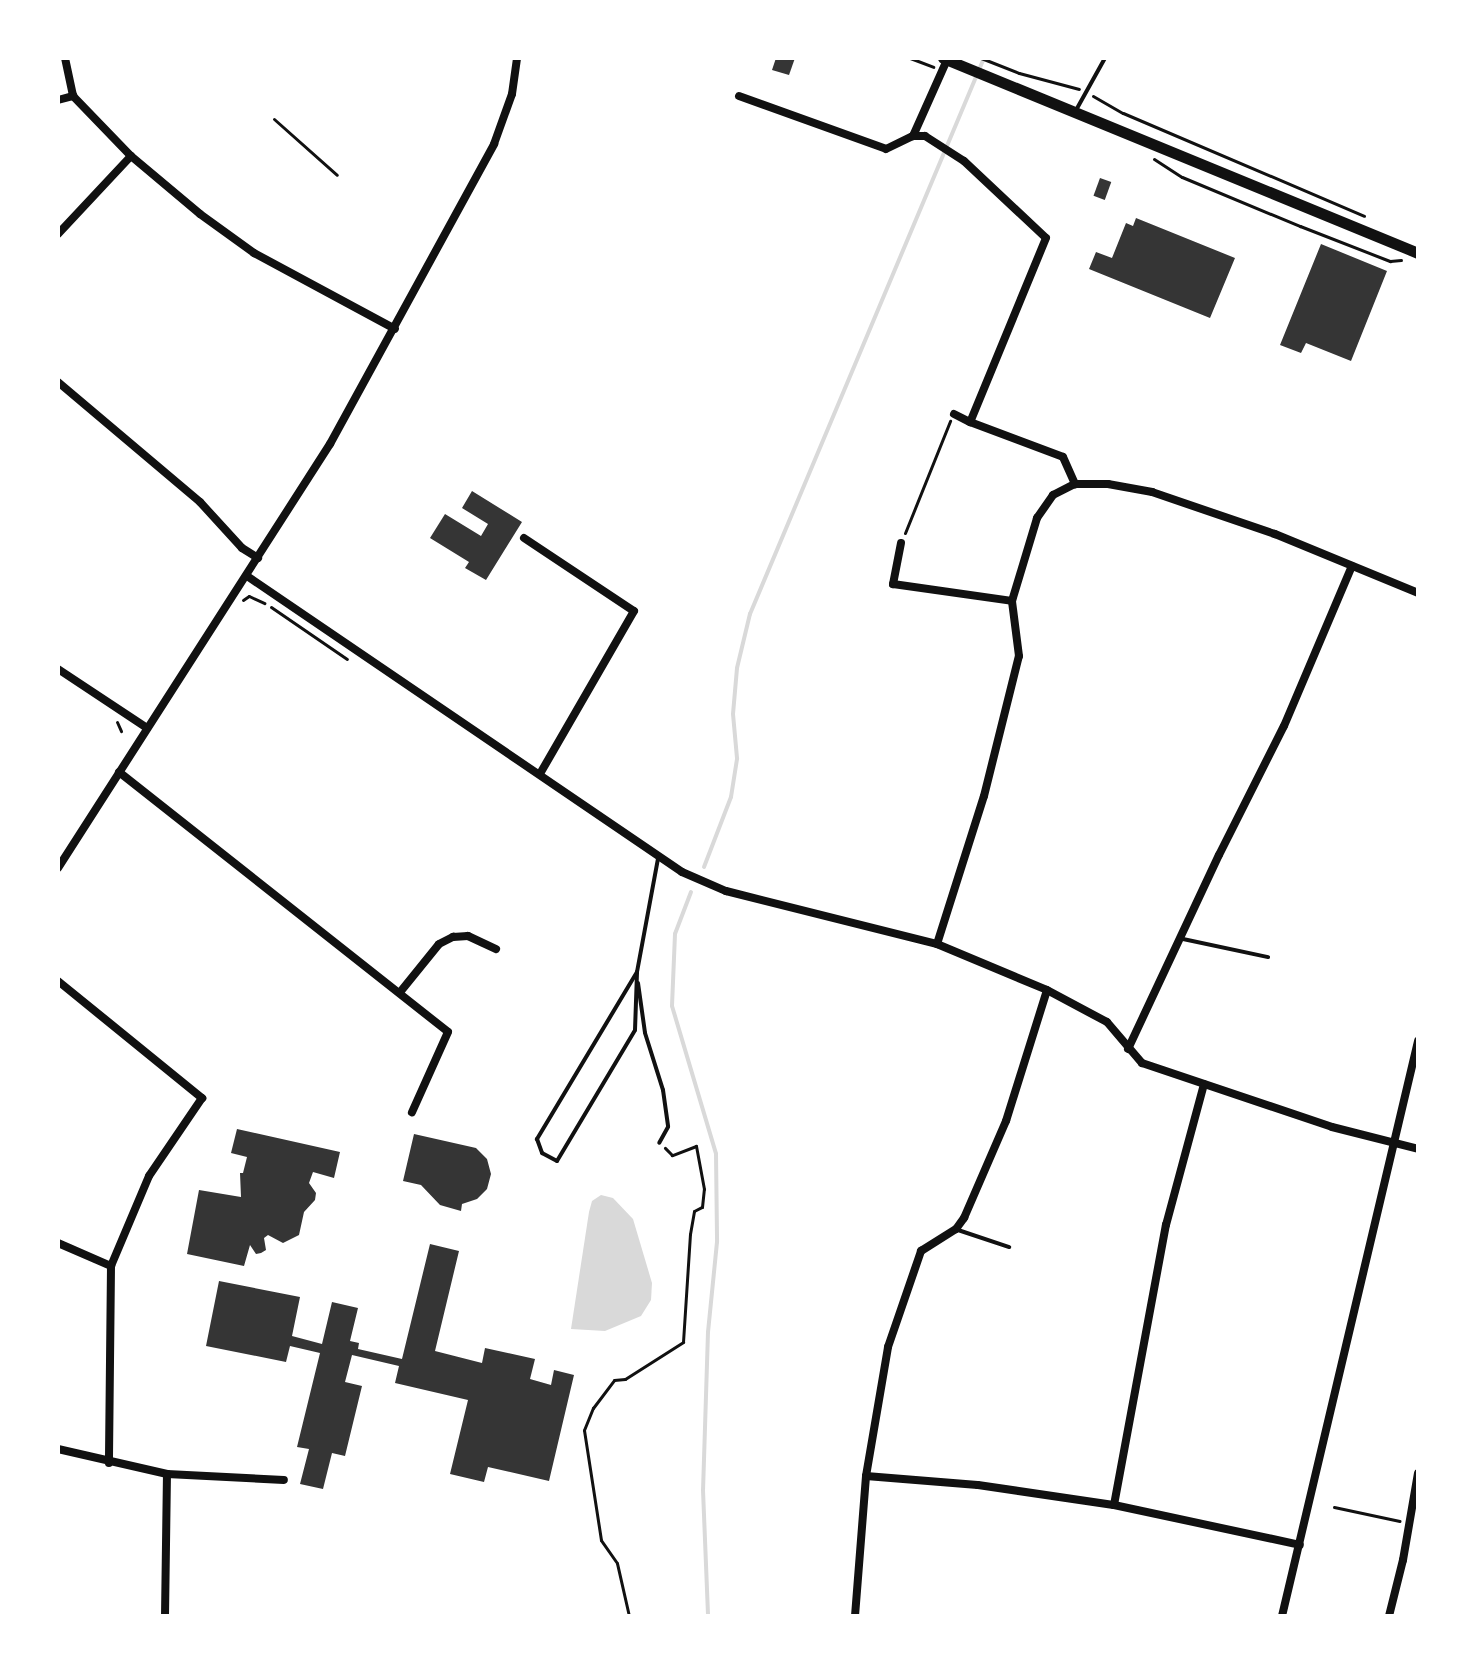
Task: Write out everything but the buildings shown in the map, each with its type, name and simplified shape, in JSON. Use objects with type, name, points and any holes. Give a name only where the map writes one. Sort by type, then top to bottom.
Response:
[{"type":"street","points":[[65,58],[73,96],[131,156],[254,253],[395,329]]},
{"type":"street","points":[[58,868],[330,444],[494,144],[512,94],[517,58]]},
{"type":"street","points":[[739,96],[886,149],[913,136],[949,61],[1415,256]]},
{"type":"street","points":[[58,100],[73,96]]},
{"type":"street","points":[[913,136],[932,141],[957,157],[1046,238],[970,422]]},
{"type":"street","points":[[58,234],[62,222],[131,156]]},
{"type":"street","points":[[58,382],[200,502],[242,548],[258,558]]},
{"type":"street","points":[[954,414],[1063,457],[1075,484]]},
{"type":"street","points":[[937,944],[984,796],[1019,656],[1012,601],[1037,518],[1053,495],[1075,484],[1108,484],[1152,492],[1275,534],[1418,593]]},
{"type":"street","points":[[524,538],[634,611],[540,774]]},
{"type":"street","points":[[901,543],[893,584],[1012,601]]},
{"type":"street","points":[[1128,1049],[1304,683],[1352,566]]},
{"type":"street","points":[[247,576],[540,774],[658,859],[682,872],[714,886],[937,944],[1047,990],[1107,1022],[1142,1063],[1393,1146],[1418,1149]]},
{"type":"street","points":[[58,669],[147,728]]},
{"type":"street","points":[[119,772],[401,991],[448,1032],[412,1112]]},
{"type":"street","points":[[401,991],[439,944],[453,937],[468,936],[496,949]]},
{"type":"street","points":[[58,981],[202,1098],[149,1176],[111,1266],[109,1463]]},
{"type":"street","points":[[855,1616],[866,1476],[888,1347],[921,1251],[956,1229],[1006,1121],[1047,990]]},
{"type":"street","points":[[1282,1616],[1418,1041]]},
{"type":"street","points":[[1114,1505],[1166,1225],[1204,1084]]},
{"type":"street","points":[[58,1243],[111,1266]]},
{"type":"street","points":[[58,1449],[167,1474],[284,1480]]},
{"type":"street","points":[[1389,1616],[1416,1503],[1418,1473]]},
{"type":"street","points":[[165,1616],[167,1474]]},
{"type":"street","points":[[866,1476],[978,1485],[1114,1505],[1300,1545]]},
{"type":"lane","points":[[1074,112],[1105,58]]},
{"type":"lane","points":[[637,972],[537,1139],[542,1153],[557,1161],[635,1030],[637,972],[658,859]]},
{"type":"lane","points":[[1183,939],[1268,957]]},
{"type":"lane","points":[[637,972],[645,1033],[663,1090],[668,1127],[659,1143]]},
{"type":"lane","points":[[956,1229],[1009,1247]]},
{"type":"path","points":[[910,58],[928,65],[931,58]]},
{"type":"path","points":[[981,58],[1084,91],[1123,113],[1366,217]]},
{"type":"path","points":[[274,119],[337,175]]},
{"type":"path","points":[[1148,156],[1182,177],[1390,261],[1415,256]]},
{"type":"path","points":[[901,543],[933,457],[954,414]]},
{"type":"path","points":[[629,1616],[617,1563],[601,1540],[584,1430],[593,1408],[614,1380],[625,1379],[683,1342],[690,1234],[694,1211],[702,1207],[704,1189],[696,1146],[672,1155],[659,1143]]},
{"type":"path","points":[[1334,1507],[1410,1523]]},
{"type":"shaded area","points":[[601,1195],[613,1198],[633,1219],[652,1283],[651,1300],[641,1316],[605,1331],[571,1329],[589,1212],[592,1201]]},
{"type":"waterway","points":[[704,867],[731,797],[737,758],[733,714],[737,668],[750,614],[984,58]]},
{"type":"waterway","points":[[691,892],[675,934],[672,1006],[716,1154],[717,1242],[708,1332],[703,1490],[708,1616]]}]
